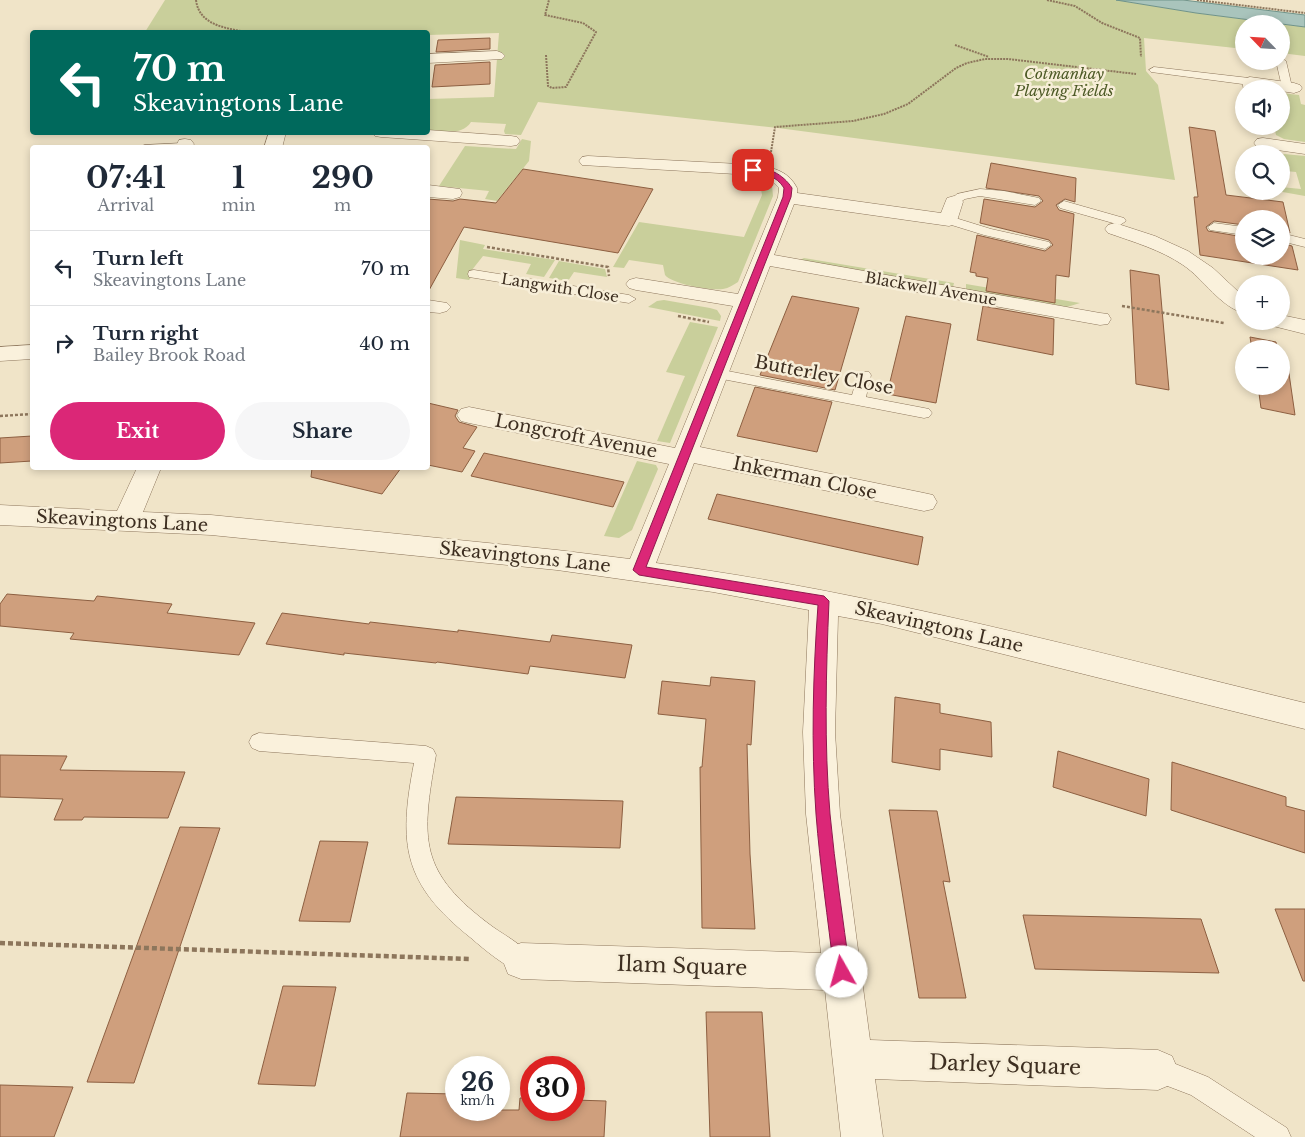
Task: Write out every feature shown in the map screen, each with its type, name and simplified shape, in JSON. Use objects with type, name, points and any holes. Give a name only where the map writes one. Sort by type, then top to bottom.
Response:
[{"type":"street","points":[[430,59],[497,56]]},
{"type":"street","points":[[430,132],[482,133],[511,141]]},
{"type":"street","points":[[1290,149],[1305,149]]},
{"type":"street","points":[[588,161],[778,182],[949,220],[954,202]]},
{"type":"street","points":[[639,570],[763,259],[778,182]]},
{"type":"street","points":[[430,191],[453,193]]},
{"type":"street","points":[[1116,227],[1163,246],[1198,266],[1235,302]]},
{"type":"street","name":"Blackwell Avenue","points":[[763,259],[1100,312]]},
{"type":"street","name":"Langwith Close","points":[[636,285],[746,302]]},
{"type":"street","points":[[1099,341],[1100,312]]},
{"type":"street","points":[[1290,323],[1305,327]]},
{"type":"street","points":[[0,354],[30,352]]},
{"type":"street","name":"Longcroft Avenue","points":[[469,415],[685,456]]},
{"type":"street","name":"Inkerman Close","points":[[685,456],[924,502]]},
{"type":"street","points":[[126,520],[148,470]]},
{"type":"street","name":"Skeavingtons Lane","points":[[0,515],[210,525],[639,570],[824,601],[914,620],[1305,716]]},
{"type":"street","points":[[824,601],[820,669],[820,769],[823,814],[862,1137]]},
{"type":"street","name":"Ilam Square","points":[[521,961],[842,972]]},
{"type":"street","name":"Darley Square","points":[[853,1059],[1158,1070]]},
{"type":"lane","points":[[1154,70],[1240,80]]},
{"type":"lane","points":[[1284,70],[1291,87]]},
{"type":"lane","points":[[954,202],[958,197],[966,193],[1035,201]]},
{"type":"lane","points":[[1064,205],[1116,227]]},
{"type":"lane","points":[[949,220],[988,232],[1045,245]]},
{"type":"lane","points":[[1214,227],[1235,230]]},
{"type":"lane","points":[[1290,239],[1305,243]]},
{"type":"lane","name":"Langwith Close","points":[[474,274],[601,294],[636,285]]},
{"type":"lane","name":"Butterley Close","points":[[717,374],[924,413]]},
{"type":"lane","points":[[858,400],[864,375]]},
{"type":"lane","points":[[259,742],[426,755],[416,820],[418,846],[426,874],[439,895],[453,911],[521,961]]},
{"type":"lane","points":[[1158,1070],[1200,1086],[1278,1137]]},
{"type":"path","points":[[196,0],[195,7],[199,15],[206,20],[239,30]]},
{"type":"path","points":[[546,55],[548,86],[552,88],[566,88],[596,32],[583,23],[545,15],[549,0]]},
{"type":"path","points":[[1047,0],[1075,6],[1102,23],[1140,38],[1142,64]]},
{"type":"path","points":[[1197,0],[1305,13]]},
{"type":"path","points":[[955,45],[992,58],[1141,74]]},
{"type":"path","points":[[778,182],[774,127],[863,119],[897,110],[911,103],[956,68],[968,62],[992,58]]},
{"type":"path","points":[[487,247],[613,268]]},
{"type":"path","points":[[555,264],[558,259]]},
{"type":"path","points":[[601,294],[610,278],[608,267]]},
{"type":"path","points":[[1100,312],[1100,302],[1233,325]]},
{"type":"path","points":[[0,416],[30,414]]},
{"type":"path","points":[[0,943],[521,961]]},
{"type":"green space","name":"Cotmanhay Playing Fields","points":[[165,0],[1116,0],[1235,18],[1235,48],[1144,38],[1146,71],[1158,85],[1175,180],[778,128],[538,102],[521,135],[505,134],[506,124],[471,122],[463,129],[457,131],[430,130],[430,99],[494,97],[499,33],[430,35],[430,30],[146,30]]},
{"type":"green space","name":"Cotmanhay Playing Fields","points":[[1290,25],[1305,27],[1305,56],[1290,54]]},
{"type":"green space","points":[[1290,94],[1299,95],[1301,104],[1305,105],[1305,142],[1284,139],[1276,135],[1290,135]]},
{"type":"green space","points":[[522,139],[531,141],[529,161],[497,201],[485,199],[489,191],[439,186],[465,146],[516,149]]},
{"type":"green space","points":[[1290,155],[1305,156],[1305,196],[1290,193],[1290,188],[1301,189],[1296,172],[1290,171]]},
{"type":"green space","points":[[759,178],[772,185],[773,196],[738,282],[725,289],[701,288],[669,278],[665,275],[663,265],[629,260],[624,268],[613,267],[639,222],[744,237],[762,195]]},
{"type":"green space","points":[[460,240],[485,245],[483,249],[555,260],[544,277],[526,274],[531,264],[483,256],[468,275],[472,276],[469,280],[456,278]]},
{"type":"green space","points":[[804,258],[954,283],[953,287],[800,260]]},
{"type":"green space","points":[[559,261],[605,269],[607,277],[574,272],[568,281],[549,278]]},
{"type":"green space","points":[[966,284],[1080,303],[1067,307],[966,290]]},
{"type":"green space","points":[[664,300],[717,310],[721,316],[720,321],[648,307],[657,301]]},
{"type":"green space","points":[[690,322],[718,327],[670,443],[657,441],[685,376],[666,372]]},
{"type":"green space","points":[[637,461],[656,465],[658,469],[632,530],[619,538],[604,536]]},
{"type":"water","points":[[1116,0],[1183,0],[1305,15],[1305,27],[1290,25],[1290,15],[1235,15],[1235,18]]},
{"type":"building","points":[[490,38],[490,49],[436,52],[438,40]]},
{"type":"building","points":[[490,62],[490,84],[432,87],[435,65]]},
{"type":"building","points":[[1189,127],[1215,131],[1226,195],[1235,196],[1235,200],[1283,202],[1285,210],[1235,210],[1235,224],[1214,221],[1206,227],[1208,231],[1235,236],[1235,260],[1200,255],[1194,197],[1198,197]]},
{"type":"building","points":[[991,163],[1076,178],[1075,202],[1065,199],[1056,205],[1059,210],[1074,214],[1069,277],[1056,275],[1055,303],[986,291],[988,278],[976,276],[976,273],[970,272],[977,235],[1045,251],[1053,245],[1049,240],[980,223],[984,199],[1035,207],[1043,201],[1039,196],[986,188]]},
{"type":"building","points":[[523,169],[653,189],[618,253],[464,227],[430,288],[430,199],[453,201],[460,199],[496,203]]},
{"type":"building","points":[[1290,245],[1292,246],[1298,270],[1265,265],[1290,265]]},
{"type":"building","points":[[1130,270],[1159,275],[1169,390],[1136,384]]},
{"type":"building","points":[[792,296],[859,308],[835,390],[760,375]]},
{"type":"building","points":[[983,306],[1054,319],[1053,355],[977,340]]},
{"type":"building","points":[[906,316],[951,324],[936,403],[887,394]]},
{"type":"building","points":[[1250,337],[1266,340],[1250,340]]},
{"type":"building","points":[[1290,381],[1295,415],[1261,408],[1259,395],[1290,395]]},
{"type":"building","points":[[755,387],[832,402],[817,452],[737,436]]},
{"type":"building","points":[[430,403],[458,410],[455,416],[459,422],[477,427],[463,448],[475,451],[462,472],[430,465]]},
{"type":"building","points":[[30,436],[30,461],[0,463],[0,438]]},
{"type":"building","points":[[484,453],[624,482],[613,507],[471,476]]},
{"type":"building","points":[[312,470],[400,470],[382,494],[311,477]]},
{"type":"building","points":[[717,494],[923,537],[918,565],[708,519]]},
{"type":"building","points":[[7,594],[94,601],[97,596],[172,604],[167,613],[255,623],[239,655],[70,639],[74,633],[0,626],[0,604]]},
{"type":"building","points":[[282,613],[369,624],[370,622],[458,632],[458,630],[550,642],[552,635],[632,645],[625,678],[530,666],[528,674],[437,662],[344,653],[344,655],[266,644]]},
{"type":"building","points":[[711,677],[755,681],[751,745],[747,744],[750,854],[755,929],[702,928],[700,767],[702,767],[706,719],[658,714],[662,681],[710,686]]},
{"type":"building","points":[[895,697],[940,704],[940,713],[991,722],[992,757],[940,749],[940,770],[892,762]]},
{"type":"building","points":[[1058,751],[1149,779],[1146,816],[1053,787]]},
{"type":"building","points":[[0,755],[67,756],[60,770],[185,772],[168,818],[84,817],[82,820],[54,820],[63,799],[0,797]]},
{"type":"building","points":[[1172,762],[1286,797],[1286,806],[1305,811],[1305,853],[1171,810]]},
{"type":"building","points":[[456,797],[623,801],[620,848],[448,844]]},
{"type":"building","points":[[889,810],[937,811],[950,882],[943,881],[966,998],[919,998]]},
{"type":"building","points":[[180,827],[220,828],[134,1083],[87,1082]]},
{"type":"building","points":[[320,841],[368,842],[350,922],[299,921]]},
{"type":"building","points":[[1275,909],[1305,909],[1305,981],[1303,981]]},
{"type":"building","points":[[1023,915],[1201,919],[1219,973],[1035,969]]},
{"type":"building","points":[[283,986],[336,987],[315,1086],[258,1084]]},
{"type":"building","points":[[706,1012],[762,1012],[770,1137],[710,1137]]},
{"type":"building","points":[[0,1085],[73,1087],[54,1137],[0,1137]]},
{"type":"building","points":[[407,1093],[445,1094],[445,1121],[510,1121],[510,1110],[519,1110],[520,1098],[520,1121],[585,1121],[585,1100],[606,1101],[604,1137],[400,1137]]},
{"type":"route","points":[[753,170],[772,173],[783,180],[788,188],[787,197],[639,570],[824,601],[820,669],[820,769],[823,814],[842,972]]}]
